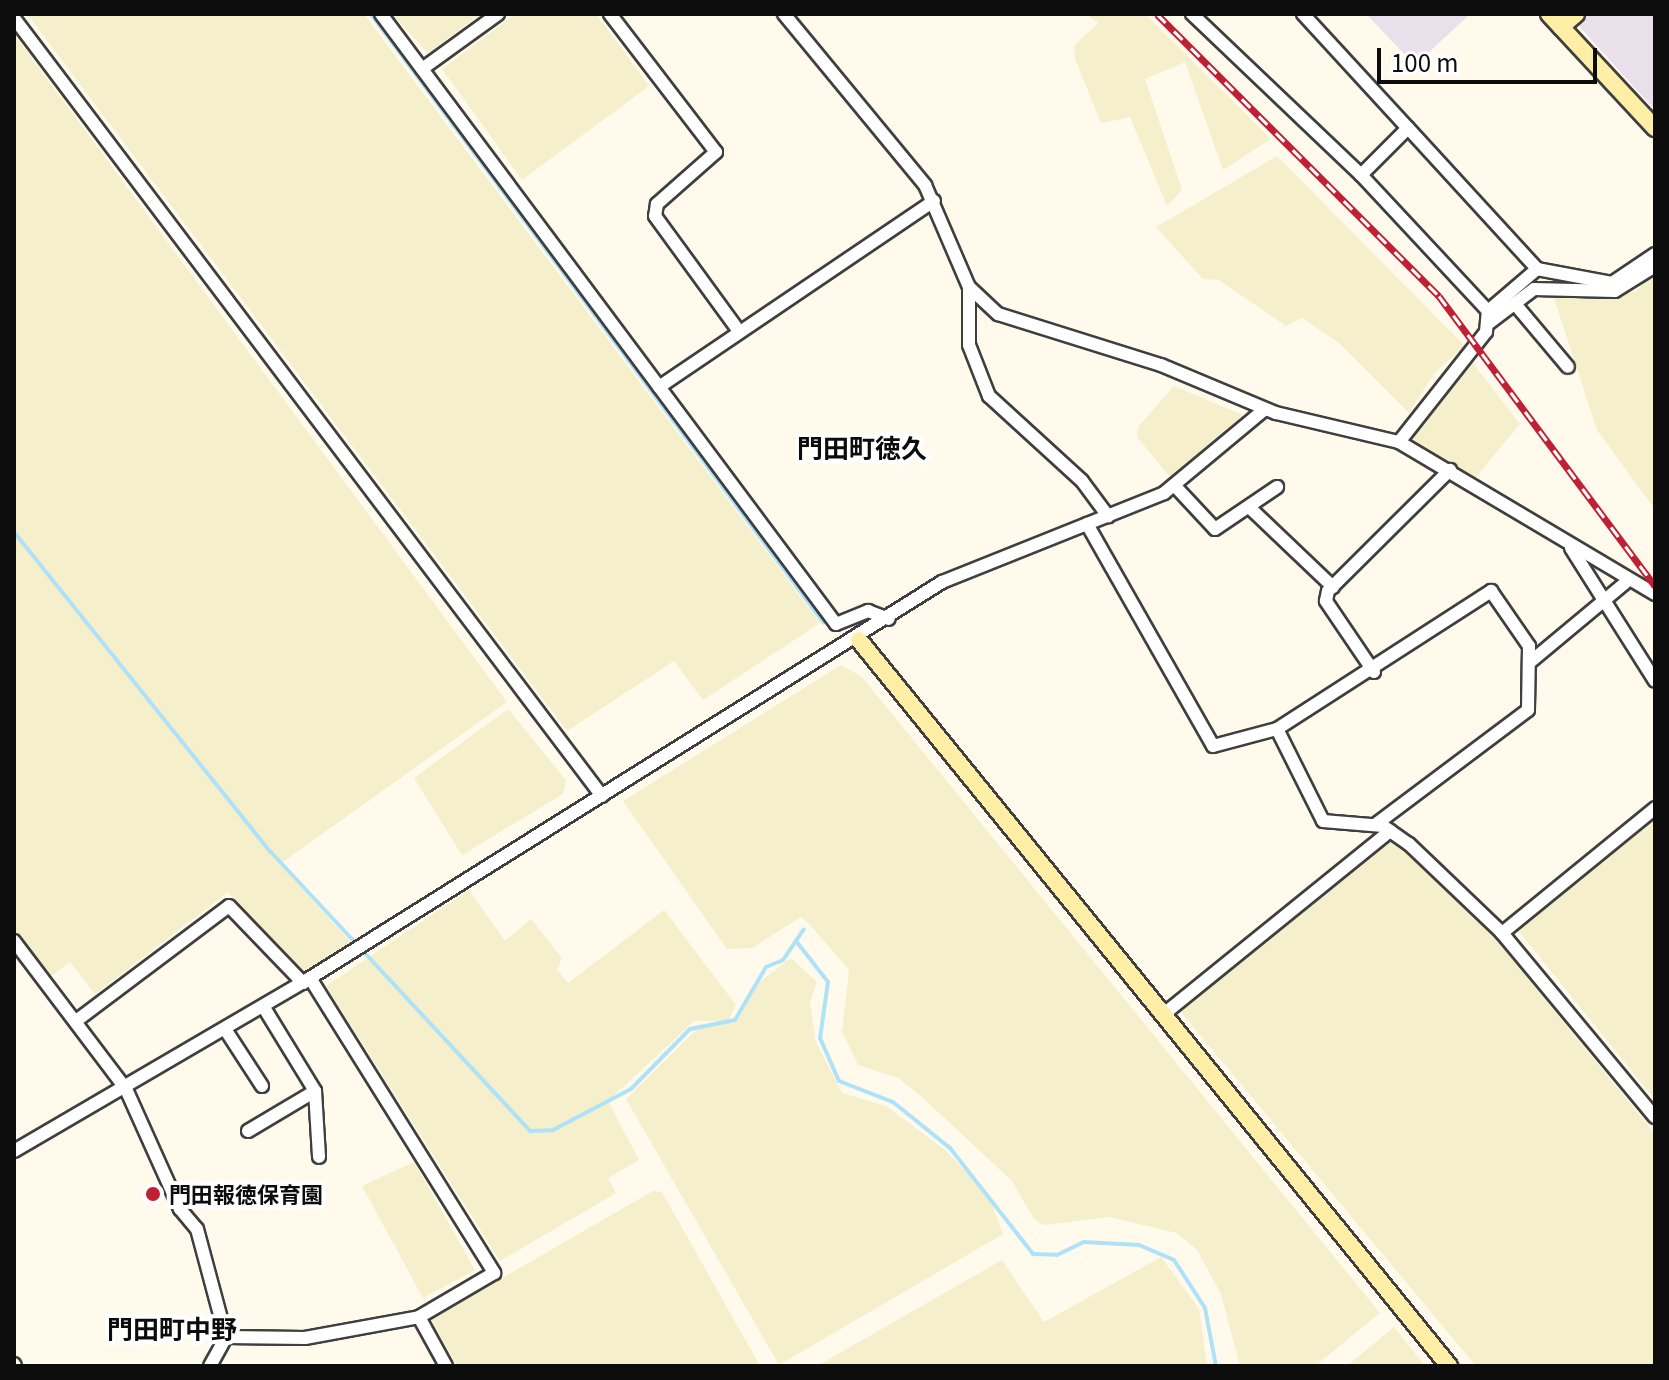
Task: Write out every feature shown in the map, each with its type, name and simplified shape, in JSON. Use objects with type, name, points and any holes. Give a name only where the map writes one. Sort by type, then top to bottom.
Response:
[{"type":"street","points":[[381,14],[836,624],[868,611],[889,619]]},
{"type":"street","points":[[422,69],[498,14]]},
{"type":"street","points":[[610,14],[716,152],[657,204],[655,216],[738,330]]},
{"type":"street","points":[[784,14],[875,116],[934,201],[969,287],[969,345],[989,396],[1082,481],[1108,516]]},
{"type":"street","points":[[1192,14],[1361,175],[1488,317]]},
{"type":"street","points":[[1303,14],[1537,269],[1612,283],[1655,254]]},
{"type":"street","points":[[1576,14],[1555,20],[1655,128]]},
{"type":"street","points":[[14,18],[602,796]]},
{"type":"street","points":[[1361,175],[1408,128]]},
{"type":"street","points":[[659,387],[738,330],[761,322],[934,201]]},
{"type":"street","points":[[1488,317],[1544,287],[1622,290],[1655,266]]},
{"type":"street","points":[[1399,442],[1488,317],[1537,269]]},
{"type":"street","points":[[969,287],[1024,327],[1161,365],[1265,409],[1399,442],[1450,470],[1625,583],[1655,594]]},
{"type":"street","points":[[1515,304],[1568,367]]},
{"type":"street","points":[[14,1151],[126,1089],[306,980],[859,640],[969,567],[1108,516],[1174,485],[1265,409]]},
{"type":"street","points":[[1374,672],[1326,601],[1333,587],[1450,470]]},
{"type":"street","points":[[1174,485],[1215,529],[1277,487]]},
{"type":"street","points":[[1249,507],[1333,587]]},
{"type":"street","points":[[1087,524],[1213,746],[1277,729],[1374,672],[1485,591],[1526,639],[1529,663],[1524,715],[1376,824]]},
{"type":"street","points":[[1571,548],[1602,602],[1655,681]]},
{"type":"street","points":[[1529,663],[1625,583]]},
{"type":"street","points":[[859,640],[1449,1366]]},
{"type":"street","points":[[1277,729],[1323,821],[1376,824],[1390,831],[1502,933],[1655,1117]]},
{"type":"street","points":[[1502,933],[1655,808]]},
{"type":"street","points":[[1164,1014],[1390,831]]},
{"type":"street","points":[[76,1021],[229,906],[306,980],[494,1273],[419,1317],[305,1338],[226,1337]]},
{"type":"street","points":[[14,941],[126,1089],[180,1209],[197,1229],[226,1337],[210,1366]]},
{"type":"street","points":[[263,1006],[315,1091],[319,1157]]},
{"type":"street","points":[[225,1029],[262,1086]]},
{"type":"street","points":[[248,1131],[315,1091]]},
{"type":"street","points":[[419,1317],[446,1366]]},
{"type":"shaded area","points":[[27,14],[364,14],[820,623],[703,700],[674,661],[567,731]]},
{"type":"shaded area","points":[[392,14],[480,14],[428,53]]},
{"type":"shaded area","points":[[515,14],[596,14],[649,86],[522,180],[442,69]]},
{"type":"shaded area","points":[[1086,14],[1145,14],[1271,139],[1223,170],[1185,62],[1145,79],[1182,190],[1167,206],[1130,117],[1101,123],[1075,59],[1074,46],[1098,23]]},
{"type":"shaded area","points":[[1366,14],[1470,14],[1415,65]]},
{"type":"shaded area","points":[[1568,14],[1655,14],[1655,110]]},
{"type":"shaded area","points":[[14,34],[507,702],[280,864],[351,943],[301,973],[228,892],[95,994],[70,962],[50,977],[14,931]]},
{"type":"shaded area","points":[[1277,156],[1465,346],[1435,372],[1409,413],[1339,343],[1302,318],[1286,326],[1219,280],[1203,279],[1156,227]]},
{"type":"shaded area","points":[[1655,269],[1654,508],[1597,430],[1552,292],[1636,292]]},
{"type":"shaded area","points":[[1472,362],[1520,424],[1475,478],[1409,438],[1459,365]]},
{"type":"shaded area","points":[[1174,386],[1243,415],[1170,477],[1137,437],[1138,427]]},
{"type":"shaded area","points":[[841,665],[862,677],[1380,1313],[1315,1366],[1240,1366],[1221,1294],[1197,1250],[1177,1233],[1109,1217],[1044,1225],[1034,1219],[1012,1181],[922,1097],[898,1078],[858,1065],[842,1032],[849,970],[809,924],[801,917],[752,948],[727,949],[623,801]]},
{"type":"shaded area","points":[[508,709],[566,780],[563,794],[462,855],[414,778]]},
{"type":"shaded area","points":[[1655,816],[1655,1100],[1518,930]]},
{"type":"shaded area","points":[[1392,840],[1494,937],[1655,1134],[1655,1366],[1476,1366],[1180,1011]]},
{"type":"shaded area","points":[[469,890],[505,941],[531,919],[562,958],[557,970],[568,983],[664,910],[736,1005],[728,1021],[694,1021],[608,1101],[639,1160],[608,1178],[616,1193],[500,1261],[326,986]]},
{"type":"shaded area","points":[[791,958],[817,982],[810,1002],[816,1042],[842,1093],[886,1106],[945,1150],[989,1196],[1003,1234],[779,1365],[626,1099],[699,1027],[737,1022],[758,983]]},
{"type":"shaded area","points":[[414,1162],[475,1270],[423,1298],[362,1186]]},
{"type":"shaded area","points":[[653,1191],[662,1192],[760,1366],[457,1366],[431,1319]]},
{"type":"shaded area","points":[[1161,1257],[1199,1309],[1207,1366],[817,1366],[1002,1260],[1044,1322]]},
{"type":"shaded area","points":[[1394,1327],[1425,1366],[1347,1366]]},
{"type":"waterway","points":[[371,14],[823,622]]},
{"type":"waterway","points":[[14,532],[270,851],[530,1131],[553,1130],[631,1089],[690,1029],[735,1020],[766,967],[783,960],[804,929]]},
{"type":"waterway","points":[[796,941],[828,982],[820,1038],[839,1081],[893,1102],[950,1148],[1033,1254],[1057,1255],[1084,1242],[1139,1245],[1174,1260],[1205,1308],[1216,1366]]},
{"type":"railway","points":[[1157,14],[1439,296],[1655,586]]},
{"type":"place","name":"門田報徳保育園","points":[[153,1194]]},
{"type":"district","name":"門田町徳久","points":[[862,447]]},
{"type":"district","name":"門田町中野","points":[[172,1328]]}]
